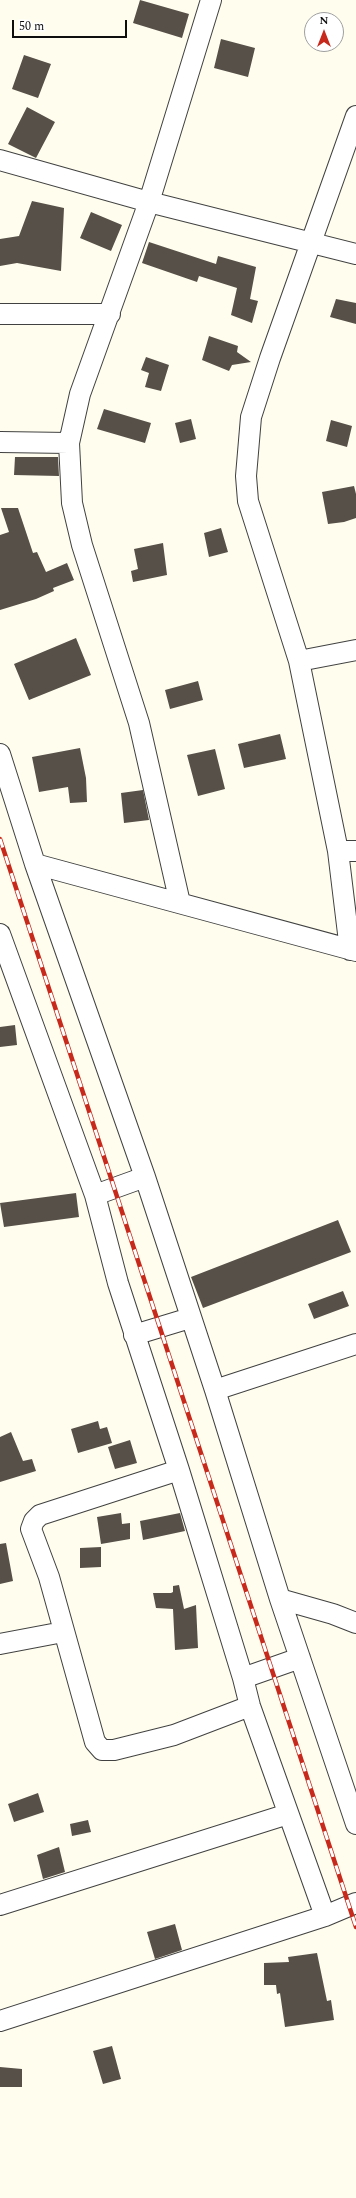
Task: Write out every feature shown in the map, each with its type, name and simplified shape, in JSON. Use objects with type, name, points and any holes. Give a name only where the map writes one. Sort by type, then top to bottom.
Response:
[{"type":"street","points":[[180,903],[140,723],[82,545],[72,503],[69,443],[80,394],[149,202],[211,0]]},
{"type":"street","points":[[35,864],[353,950],[347,851],[299,661],[248,501],[246,476],[251,417],[311,242],[356,118]]},
{"type":"street","points":[[0,160],[149,202],[356,254]]},
{"type":"street","points":[[0,314],[110,314]]},
{"type":"street","points":[[0,442],[69,443]]},
{"type":"street","points":[[299,661],[356,650]]},
{"type":"street","points":[[0,754],[35,864],[144,1177],[215,1390],[280,1599],[356,1824]]},
{"type":"street","points":[[0,934],[95,1196],[134,1335],[179,1470],[243,1678],[250,1706],[325,1916]]},
{"type":"street","points":[[95,1196],[144,1177]]},
{"type":"street","points":[[134,1335],[190,1318]]},
{"type":"street","points":[[215,1390],[356,1344]]},
{"type":"street","points":[[179,1470],[40,1515],[34,1521],[31,1529],[49,1577],[63,1632],[95,1742],[102,1750],[114,1750],[174,1735],[250,1706]]},
{"type":"street","points":[[280,1599],[333,1614],[356,1623]]},
{"type":"street","points":[[0,1644],[63,1632]]},
{"type":"street","points":[[243,1678],[300,1658]]},
{"type":"street","points":[[0,1905],[288,1814]]},
{"type":"street","points":[[0,2021],[325,1916],[356,1903]]},
{"type":"building","points":[[140,0],[189,14],[182,38],[133,23]]},
{"type":"building","points":[[221,39],[255,48],[248,77],[214,68]]},
{"type":"building","points":[[24,55],[51,64],[38,98],[12,89]]},
{"type":"building","points":[[27,107],[55,122],[36,158],[8,144]]},
{"type":"building","points":[[32,201],[64,208],[61,271],[17,263],[0,266],[0,239],[19,236]]},
{"type":"building","points":[[91,212],[122,225],[111,251],[80,238]]},
{"type":"building","points":[[149,242],[216,264],[218,256],[256,267],[250,299],[258,301],[252,323],[231,315],[237,288],[199,276],[197,282],[142,263]]},
{"type":"building","points":[[336,299],[356,303],[356,324],[330,317]]},
{"type":"building","points":[[209,336],[238,346],[237,352],[251,362],[232,365],[229,371],[202,360]]},
{"type":"building","points":[[146,357],[169,365],[161,391],[145,387],[149,373],[141,370]]},
{"type":"building","points":[[104,409],[151,423],[145,443],[97,429]]},
{"type":"building","points":[[191,419],[196,439],[180,443],[175,423]]},
{"type":"building","points":[[331,420],[352,426],[347,447],[326,441]]},
{"type":"building","points":[[15,457],[58,457],[59,476],[14,475]]},
{"type":"building","points":[[354,486],[356,494],[356,518],[344,522],[328,524],[322,492]]},
{"type":"building","points":[[1,508],[18,508],[33,553],[37,552],[46,572],[67,563],[74,580],[53,588],[54,591],[36,599],[0,610],[0,535],[9,532]]},
{"type":"building","points":[[221,528],[228,552],[209,557],[204,533]]},
{"type":"building","points":[[163,543],[167,575],[133,582],[131,571],[138,569],[134,549]]},
{"type":"building","points":[[76,638],[91,675],[29,700],[14,664]]},
{"type":"building","points":[[198,681],[203,700],[170,709],[165,690]]},
{"type":"building","points":[[280,734],[286,759],[244,768],[238,744]]},
{"type":"building","points":[[80,748],[86,778],[87,802],[70,803],[68,787],[39,792],[32,757]]},
{"type":"building","points":[[215,749],[225,789],[198,796],[187,755]]},
{"type":"building","points":[[143,790],[149,820],[124,823],[121,793]]},
{"type":"building","points":[[15,1025],[17,1045],[0,1047],[0,1027]]},
{"type":"building","points":[[76,1193],[79,1217],[4,1227],[0,1203]]},
{"type":"building","points":[[338,1220],[351,1252],[203,1308],[191,1277]]},
{"type":"building","points":[[343,1291],[349,1306],[314,1319],[308,1304]]},
{"type":"building","points":[[98,1421],[100,1429],[107,1427],[112,1443],[78,1453],[71,1429]]},
{"type":"building","points":[[11,1432],[23,1461],[32,1459],[36,1471],[0,1482],[0,1437]]},
{"type":"building","points":[[130,1440],[137,1463],[115,1469],[108,1447]]},
{"type":"building","points":[[121,1513],[122,1524],[130,1523],[130,1539],[101,1544],[97,1517]]},
{"type":"building","points":[[180,1513],[185,1531],[143,1540],[140,1521]]},
{"type":"building","points":[[6,1543],[13,1581],[0,1584],[0,1544]]},
{"type":"building","points":[[101,1547],[101,1567],[80,1568],[80,1548]]},
{"type":"building","points":[[179,1585],[184,1609],[196,1605],[198,1648],[175,1650],[173,1609],[156,1608],[153,1593],[171,1593],[173,1592],[173,1586]]},
{"type":"building","points":[[38,1793],[44,1812],[14,1822],[8,1804]]},
{"type":"building","points":[[88,1820],[91,1832],[72,1836],[70,1824]]},
{"type":"building","points":[[59,1847],[65,1872],[43,1879],[37,1855]]},
{"type":"building","points":[[175,1924],[182,1950],[155,1959],[147,1932]]},
{"type":"building","points":[[317,1953],[327,2001],[331,2000],[334,2020],[285,2027],[280,1993],[277,1994],[276,1985],[264,1985],[264,1963],[289,1962],[288,1957]]},
{"type":"building","points":[[112,2046],[121,2079],[103,2084],[93,2051]]},
{"type":"building","points":[[0,2067],[22,2069],[22,2087],[0,2087]]},
{"type":"railway","points":[[0,839],[356,1927]]}]
